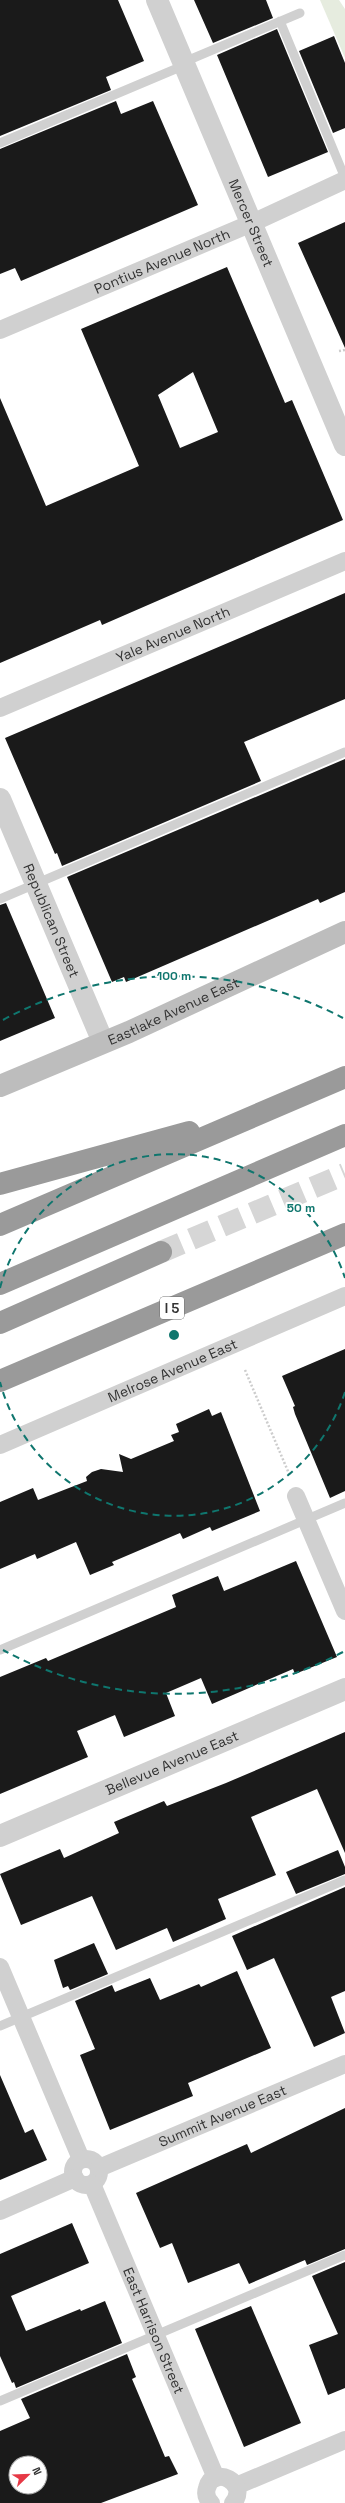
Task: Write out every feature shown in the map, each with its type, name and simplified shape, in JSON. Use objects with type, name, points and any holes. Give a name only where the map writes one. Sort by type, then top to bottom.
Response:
[{"type":"highway","points":[[0,1225],[345,1077]]},
{"type":"highway","points":[[0,1235],[345,1088]]},
{"type":"highway","points":[[0,1184],[260,1114]]},
{"type":"highway","points":[[0,1284],[171,1212],[345,1135]]},
{"type":"highway","name":"I 5","points":[[0,1381],[345,1234]]},
{"type":"highway","points":[[0,1323],[161,1252]]},
{"type":"main road","name":"Eastlake Avenue East","points":[[0,1086],[103,1042],[345,932]]},
{"type":"street","name":"Mercer Street","points":[[158,0],[345,445]]},
{"type":"street","name":"Pontius Avenue North","points":[[0,330],[252,223],[345,179]]},
{"type":"street","name":"Yale Avenue North","points":[[0,708],[345,561]]},
{"type":"street","name":"Republican Street","points":[[0,799],[103,1042]]},
{"type":"street","name":"Melrose Avenue East","points":[[0,1445],[345,1296]]},
{"type":"street","points":[[296,1496],[345,1611]]},
{"type":"street","name":"Bellevue Avenue East","points":[[0,1836],[345,1689]]},
{"type":"street","points":[[0,1967],[81,2160]]},
{"type":"street","name":"Summit Avenue East","points":[[99,2168],[345,2064]]},
{"type":"street","points":[[90,2159],[99,2168],[99,2176],[92,2184],[82,2185],[74,2178],[74,2166],[81,2160],[90,2159]]},
{"type":"street","points":[[0,2211],[74,2178]]},
{"type":"street","name":"East Harrison Street","points":[[92,2184],[216,2478]]},
{"type":"street","points":[[209,2503],[207,2486],[216,2478],[228,2477],[234,2495],[345,2440]]},
{"type":"lane","points":[[0,143],[300,13]]},
{"type":"lane","points":[[280,21],[345,179]]},
{"type":"lane","points":[[0,899],[345,752]]},
{"type":"lane","points":[[0,1650],[345,1503]]},
{"type":"lane","points":[[0,2026],[345,1880]]},
{"type":"lane","points":[[0,2401],[345,2254]]},
{"type":"path","points":[[339,351],[345,350]]},
{"type":"path","points":[[245,1370],[291,1477]]},
{"type":"shaded area","points":[[320,0],[339,0],[345,9],[345,58]]},
{"type":"building","points":[[0,0],[118,0],[144,61],[106,77],[111,90],[0,136]]},
{"type":"building","points":[[194,0],[266,0],[273,18],[213,43]]},
{"type":"building","points":[[277,29],[328,152],[268,177],[217,55]]},
{"type":"building","points":[[334,36],[345,63],[345,128],[333,133],[299,51]]},
{"type":"building","points":[[116,101],[121,114],[153,101],[198,205],[21,281],[15,268],[0,274],[0,149]]},
{"type":"building","points":[[345,222],[345,348],[298,243]]},
{"type":"building","points":[[227,267],[285,403],[292,400],[343,520],[102,625],[100,620],[0,663],[0,398],[46,506],[139,466],[81,329]],"holes":[[[193,372],[218,432],[180,448],[158,395]]]},
{"type":"building","points":[[345,593],[345,699],[244,742],[261,781],[62,866],[57,853],[55,854],[5,738]]},
{"type":"building","points":[[345,759],[345,892],[320,903],[318,899],[126,982],[124,977],[112,982],[67,877]]},
{"type":"building","points":[[6,903],[55,1018],[0,1041],[0,905]]},
{"type":"building","points":[[345,1349],[345,1491],[330,1498],[295,1414],[293,1407],[295,1406],[282,1376]]},
{"type":"building","points":[[209,1409],[212,1416],[221,1412],[260,1511],[212,1531],[210,1527],[183,1539],[180,1533],[112,1562],[114,1565],[90,1575],[76,1542],[37,1559],[35,1554],[0,1569],[0,1502],[33,1488],[38,1500],[87,1481],[86,1477],[92,1472],[101,1469],[123,1472],[119,1454],[131,1459],[174,1441],[171,1435],[179,1432],[176,1424]]},
{"type":"building","points":[[296,1561],[337,1657],[295,1674],[293,1669],[212,1704],[201,1678],[166,1693],[175,1716],[124,1737],[115,1715],[77,1731],[88,1757],[0,1794],[0,1677],[46,1658],[48,1661],[176,1607],[172,1595],[218,1576],[224,1591]]},
{"type":"building","points":[[345,1732],[345,1853],[317,1789],[251,1817],[276,1875],[218,1899],[226,1919],[173,1942],[167,1928],[116,1950],[92,1896],[21,1925],[0,1874],[60,1849],[64,1858],[119,1833],[114,1822],[164,1801],[167,1806],[226,1783]]},
{"type":"building","points":[[338,1850],[345,1867],[345,1874],[296,1894],[286,1872]]},
{"type":"building","points":[[345,1887],[345,1991],[331,1997],[345,2033],[314,2047],[274,1958],[247,1970],[232,1936]]},
{"type":"building","points":[[94,1943],[108,1974],[70,1990],[68,1986],[63,1988],[54,1960]]},
{"type":"building","points":[[237,1971],[271,2048],[188,2083],[193,2096],[110,2130],[80,2055],[95,2049],[75,2001],[112,1985],[115,1992],[150,1978],[160,2000],[199,1984],[201,1987]]},
{"type":"building","points":[[0,2075],[25,2133],[33,2129],[47,2160],[0,2180]]},
{"type":"building","points":[[345,2108],[345,2249],[307,2265],[305,2260],[249,2284],[239,2263],[188,2283],[172,2243],[160,2248],[136,2193],[247,2144],[251,2153]]},
{"type":"building","points":[[72,2223],[89,2263],[11,2296],[26,2331],[80,2309],[81,2311],[105,2301],[122,2343],[16,2388],[14,2382],[12,2383],[0,2356],[0,2254]]},
{"type":"building","points":[[345,2262],[345,2388],[328,2395],[309,2345],[338,2334],[312,2276]]},
{"type":"building","points":[[251,2306],[301,2423],[244,2447],[195,2329]]},
{"type":"building","points":[[127,2354],[136,2377],[132,2379],[165,2457],[169,2456],[178,2474],[101,2503],[0,2503],[0,2431],[30,2418],[21,2399]]},
{"type":"tunnel","points":[[161,1252],[345,1174]]}]
